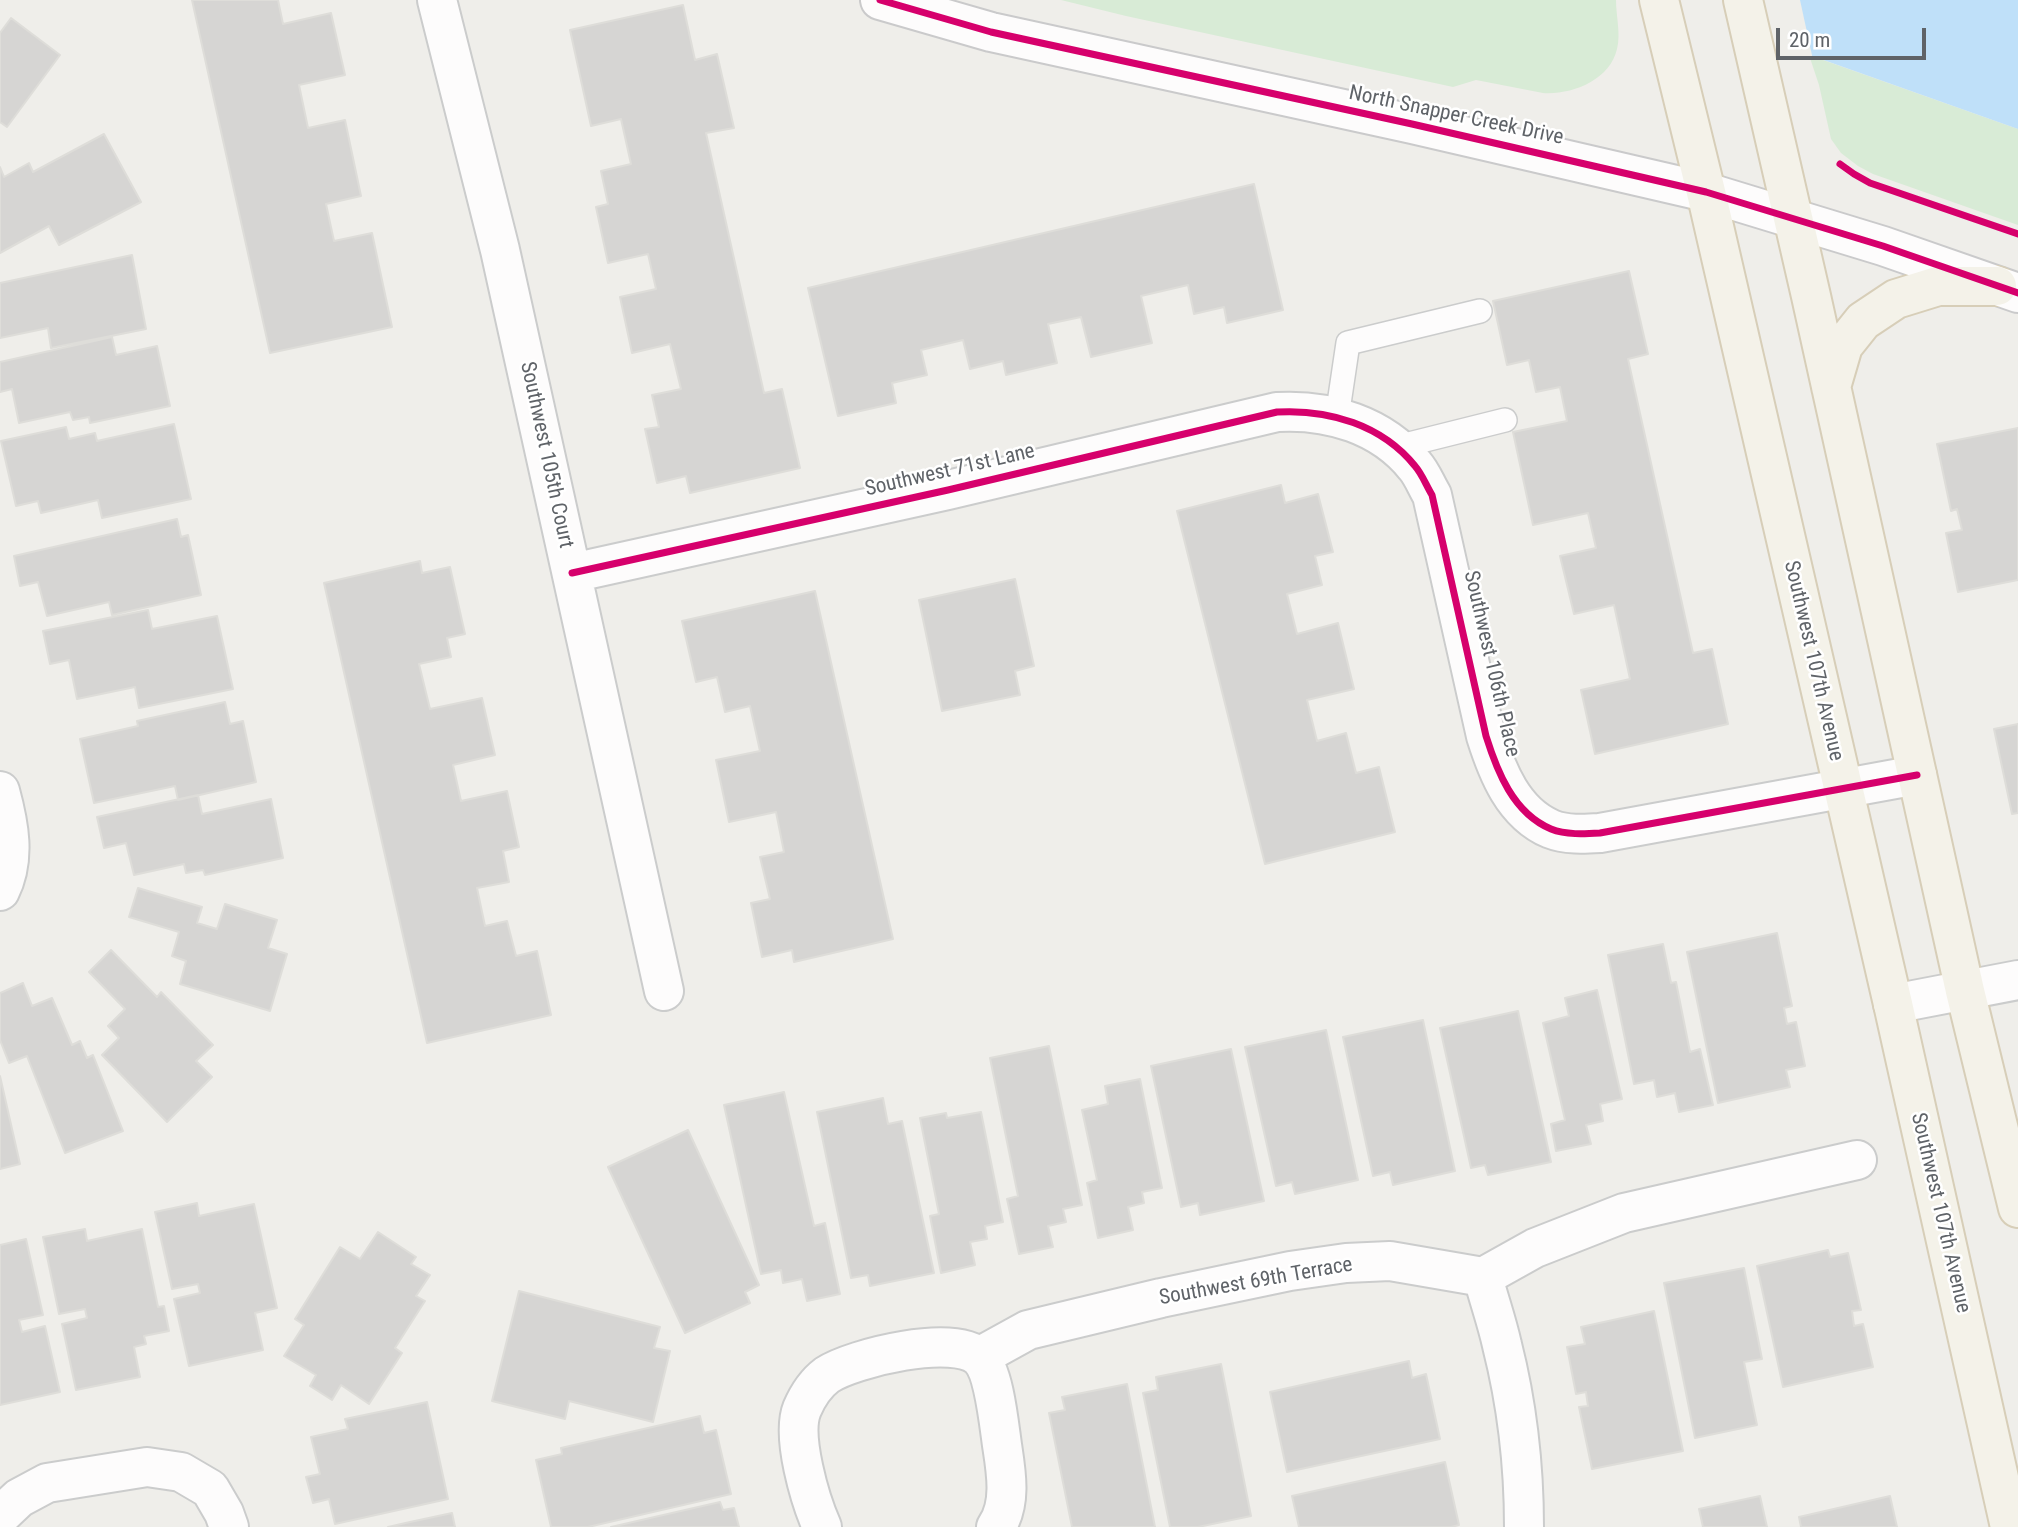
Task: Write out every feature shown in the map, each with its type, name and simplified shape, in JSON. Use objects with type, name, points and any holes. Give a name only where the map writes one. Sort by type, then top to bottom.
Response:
[{"type":"main road","points":[[1743,0],[1965,990],[2018,1208]]},
{"type":"main road","name":"Southwest 107th Avenue","points":[[1662,16],[1706,192],[2010,1527]]},
{"type":"main road","points":[[1831,387],[1843,346],[1863,321],[1896,299],[1938,286],[2008,289]]},
{"type":"street","name":"North Snapper Creek Drive","points":[[880,0],[991,32],[1412,124],[1706,192],[1883,246],[2008,289]]},
{"type":"street","name":"Southwest 105th Court","points":[[438,1],[500,250],[664,991]]},
{"type":"street","name":"Southwest 71st Lane","points":[[572,573],[934,493],[1277,412],[1299,411],[1336,417]]},
{"type":"street","name":"Southwest 106th Place","points":[[1336,417],[1380,435],[1397,447],[1417,468],[1432,495],[1486,736],[1494,761],[1516,801],[1552,830],[1576,834],[1600,833],[1917,775]]},
{"type":"street","points":[[0,791],[8,819],[10,851],[8,870],[0,891]]},
{"type":"street","points":[[1893,1004],[2018,979]]},
{"type":"street","points":[[1524,1527],[1520,1445],[1503,1346],[1483,1277],[1535,1248],[1624,1213],[1857,1160]]},
{"type":"street","name":"Southwest 69th Terrace","points":[[979,1357],[1028,1330],[1290,1271],[1346,1263],[1390,1261],[1483,1277]]},
{"type":"street","points":[[822,1527],[809,1492],[799,1444],[800,1412],[812,1389],[828,1375],[849,1364],[914,1348],[942,1347],[979,1357],[989,1376],[995,1397],[1003,1455],[1006,1500],[1002,1518],[996,1527]]},
{"type":"street","points":[[0,1516],[19,1498],[47,1483],[147,1467],[181,1472],[210,1489],[229,1527]]},
{"type":"lane","points":[[1336,417],[1348,344],[1480,311]]},
{"type":"lane","points":[[1397,447],[1505,420]]},
{"type":"green space","points":[[1061,0],[1616,0],[1618,43],[1607,69],[1588,83],[1566,91],[1543,93],[1476,80],[1453,87]]},
{"type":"green space","points":[[1809,55],[2018,129],[2018,225],[1873,174],[1841,153],[1831,139]]},
{"type":"water","points":[[1637,0],[2018,0],[2018,129],[1818,58]]},
{"type":"pier","points":[[1634,0],[1800,0],[1813,60],[1636,3]]},
{"type":"building","points":[[192,0],[278,0],[283,24],[331,13],[345,75],[299,85],[308,128],[345,120],[361,196],[326,204],[334,241],[372,233],[392,327],[270,353]]},
{"type":"building","points":[[683,5],[695,60],[717,54],[734,128],[706,133],[764,393],[782,389],[800,468],[690,493],[686,476],[657,483],[645,429],[659,427],[652,395],[681,389],[670,344],[632,353],[620,297],[656,289],[648,254],[608,263],[596,207],[608,204],[601,171],[631,164],[621,119],[591,126],[570,30]]},
{"type":"building","points":[[11,18],[60,55],[7,127],[0,122],[0,33]]},
{"type":"building","points":[[104,134],[141,202],[59,245],[49,226],[0,253],[0,167],[4,177],[29,163],[33,172]]},
{"type":"building","points":[[1254,184],[1283,310],[1227,323],[1224,307],[1194,314],[1188,285],[1141,296],[1152,343],[1091,357],[1081,317],[1048,324],[1057,363],[1006,375],[1003,361],[970,369],[963,340],[921,350],[927,375],[892,383],[896,403],[838,416],[808,288]]},
{"type":"building","points":[[132,255],[146,329],[51,348],[48,328],[0,338],[0,283]]},
{"type":"building","points":[[1629,271],[1648,354],[1628,359],[1693,653],[1712,649],[1728,724],[1595,754],[1581,690],[1630,679],[1614,605],[1574,614],[1560,556],[1596,548],[1588,513],[1533,525],[1513,432],[1567,421],[1560,387],[1536,392],[1529,360],[1507,365],[1493,301]]},
{"type":"building","points":[[112,337],[116,355],[157,346],[170,406],[90,423],[89,417],[73,420],[70,412],[19,423],[12,389],[0,392],[0,362]]},
{"type":"building","points":[[174,424],[191,499],[102,518],[98,500],[41,513],[38,501],[16,506],[1,441],[66,427],[69,439],[95,433],[97,441]]},
{"type":"building","points":[[2018,428],[2018,580],[1958,592],[1946,533],[1962,530],[1957,509],[1951,511],[1937,444]]},
{"type":"building","points":[[1281,485],[1285,503],[1318,494],[1333,552],[1315,556],[1322,585],[1287,594],[1297,634],[1338,623],[1354,689],[1307,700],[1317,741],[1346,733],[1356,773],[1379,767],[1395,832],[1265,864],[1177,511]]},
{"type":"building","points":[[177,519],[181,537],[188,535],[201,595],[112,615],[109,602],[47,616],[38,582],[20,586],[14,556]]},
{"type":"building","points":[[420,561],[422,573],[450,567],[465,634],[447,638],[451,657],[419,664],[430,709],[482,698],[495,755],[453,765],[461,801],[507,791],[519,847],[503,851],[509,882],[477,888],[485,926],[507,921],[516,956],[537,951],[551,1015],[427,1043],[324,583]]},
{"type":"building","points":[[1015,579],[1034,666],[1015,671],[1020,695],[942,711],[919,600]]},
{"type":"building","points":[[815,591],[893,939],[794,962],[792,950],[762,957],[751,903],[770,899],[760,857],[784,852],[776,812],[729,822],[716,760],[760,751],[750,706],[725,712],[717,677],[696,682],[682,621]]},
{"type":"building","points":[[148,610],[152,629],[217,616],[233,689],[139,708],[135,687],[77,699],[69,660],[50,664],[43,631]]},
{"type":"building","points":[[225,702],[230,724],[243,721],[256,782],[178,800],[175,786],[94,803],[80,739],[138,726],[137,721]]},
{"type":"building","points":[[2018,724],[2018,813],[2012,814],[1994,729]]},
{"type":"building","points":[[198,795],[202,814],[271,799],[283,858],[205,875],[203,870],[186,873],[184,864],[134,875],[126,843],[104,848],[97,817]]},
{"type":"building","points":[[138,888],[202,907],[197,923],[217,929],[225,904],[277,920],[268,948],[287,954],[270,1011],[180,984],[186,961],[172,956],[179,932],[129,917]]},
{"type":"building","points":[[1777,933],[1792,1006],[1784,1008],[1787,1024],[1796,1022],[1805,1066],[1786,1070],[1790,1087],[1718,1103],[1687,952]]},
{"type":"building","points":[[1663,944],[1671,983],[1676,982],[1690,1052],[1700,1049],[1713,1105],[1679,1112],[1675,1093],[1657,1097],[1654,1080],[1634,1084],[1608,955]]},
{"type":"building","points":[[111,950],[157,997],[161,992],[213,1045],[196,1061],[212,1077],[167,1122],[102,1055],[119,1038],[108,1026],[125,1009],[89,972]]},
{"type":"building","points":[[23,983],[32,1006],[52,998],[72,1045],[80,1041],[87,1058],[93,1055],[123,1131],[65,1153],[27,1056],[9,1063],[0,1040],[0,993]]},
{"type":"building","points":[[1597,990],[1622,1099],[1600,1104],[1603,1121],[1586,1125],[1591,1144],[1556,1151],[1551,1124],[1565,1120],[1543,1023],[1569,1016],[1565,998]]},
{"type":"building","points":[[1518,1011],[1551,1162],[1488,1175],[1485,1165],[1471,1168],[1440,1028]]},
{"type":"building","points":[[1423,1020],[1455,1171],[1393,1185],[1390,1172],[1373,1176],[1343,1037]]},
{"type":"building","points":[[1326,1030],[1358,1180],[1295,1194],[1292,1182],[1276,1186],[1245,1047]]},
{"type":"building","points":[[1049,1046],[1082,1205],[1063,1209],[1066,1222],[1048,1226],[1053,1247],[1019,1254],[1007,1199],[1018,1196],[990,1058]]},
{"type":"building","points":[[1231,1049],[1264,1201],[1200,1215],[1198,1203],[1181,1207],[1151,1066]]},
{"type":"building","points":[[0,1076],[20,1164],[0,1169]]},
{"type":"building","points":[[1140,1079],[1162,1188],[1142,1192],[1144,1203],[1128,1207],[1133,1230],[1098,1238],[1087,1183],[1097,1180],[1082,1110],[1108,1104],[1105,1086]]},
{"type":"building","points":[[784,1092],[814,1226],[825,1223],[840,1294],[807,1301],[802,1279],[783,1283],[781,1270],[761,1274],[724,1105]]},
{"type":"building","points":[[883,1098],[888,1124],[902,1121],[934,1273],[870,1286],[868,1275],[851,1278],[817,1112]]},
{"type":"building","points":[[981,1112],[1003,1222],[985,1226],[987,1239],[970,1242],[975,1265],[941,1273],[930,1216],[939,1214],[920,1118],[946,1113],[947,1118]]},
{"type":"building","points":[[688,1130],[759,1285],[745,1292],[750,1303],[685,1333],[608,1167]]},
{"type":"building","points":[[197,1203],[199,1216],[254,1204],[277,1308],[255,1313],[263,1350],[189,1366],[174,1299],[200,1293],[198,1284],[172,1289],[155,1212]]},
{"type":"building","points":[[85,1229],[87,1241],[142,1229],[158,1307],[164,1306],[169,1331],[144,1336],[146,1344],[134,1347],[140,1377],[76,1390],[62,1324],[87,1318],[85,1309],[59,1314],[43,1237]]},
{"type":"building","points":[[378,1232],[416,1257],[411,1264],[430,1275],[416,1296],[425,1301],[395,1348],[402,1353],[369,1404],[341,1385],[332,1400],[310,1386],[316,1375],[284,1356],[304,1325],[295,1319],[340,1247],[360,1259]]},
{"type":"building","points":[[26,1239],[43,1315],[19,1320],[22,1332],[45,1326],[60,1392],[0,1405],[0,1245]]},
{"type":"building","points":[[1828,1250],[1830,1257],[1848,1253],[1861,1310],[1852,1311],[1854,1326],[1863,1324],[1873,1367],[1783,1387],[1757,1266]]},
{"type":"building","points":[[1744,1268],[1762,1359],[1744,1362],[1757,1425],[1695,1438],[1664,1283]]},
{"type":"building","points":[[519,1291],[660,1327],[654,1348],[670,1351],[653,1422],[569,1401],[565,1419],[492,1401]]},
{"type":"building","points":[[1654,1311],[1683,1451],[1592,1469],[1579,1407],[1588,1406],[1586,1392],[1576,1394],[1567,1347],[1585,1344],[1581,1327]]},
{"type":"building","points":[[1409,1361],[1412,1378],[1426,1374],[1440,1439],[1287,1472],[1270,1392]]},
{"type":"building","points":[[1221,1364],[1251,1516],[1198,1527],[1170,1527],[1143,1393],[1158,1390],[1156,1377]]},
{"type":"building","points":[[1127,1384],[1155,1527],[1072,1527],[1049,1413],[1065,1410],[1062,1397]]},
{"type":"building","points":[[427,1402],[448,1499],[335,1524],[329,1499],[313,1503],[306,1477],[320,1474],[311,1437],[348,1429],[345,1419]]},
{"type":"building","points":[[700,1416],[704,1433],[716,1430],[731,1494],[588,1527],[551,1527],[536,1460],[562,1454],[561,1448]]},
{"type":"building","points":[[1445,1462],[1459,1525],[1299,1527],[1292,1496]]},
{"type":"building","points":[[1760,1496],[1767,1527],[1703,1527],[1699,1509]]},
{"type":"building","points":[[1890,1496],[1897,1527],[1801,1527],[1799,1517]]},
{"type":"building","points":[[720,1502],[723,1510],[734,1508],[739,1527],[611,1527]]},
{"type":"building","points":[[452,1513],[455,1527],[388,1527],[410,1522]]},
{"type":"cycle path","points":[[880,0],[991,32],[1412,124],[1706,192],[1883,246],[2018,293]]},
{"type":"cycle path","points":[[1840,164],[1870,183],[2018,234]]},
{"type":"cycle path","points":[[572,573],[948,490],[1277,412],[1316,413],[1353,422],[1371,430],[1402,452],[1422,476],[1432,495],[1490,749],[1508,790],[1526,813],[1538,822],[1563,832],[1600,833],[1917,775]]}]
